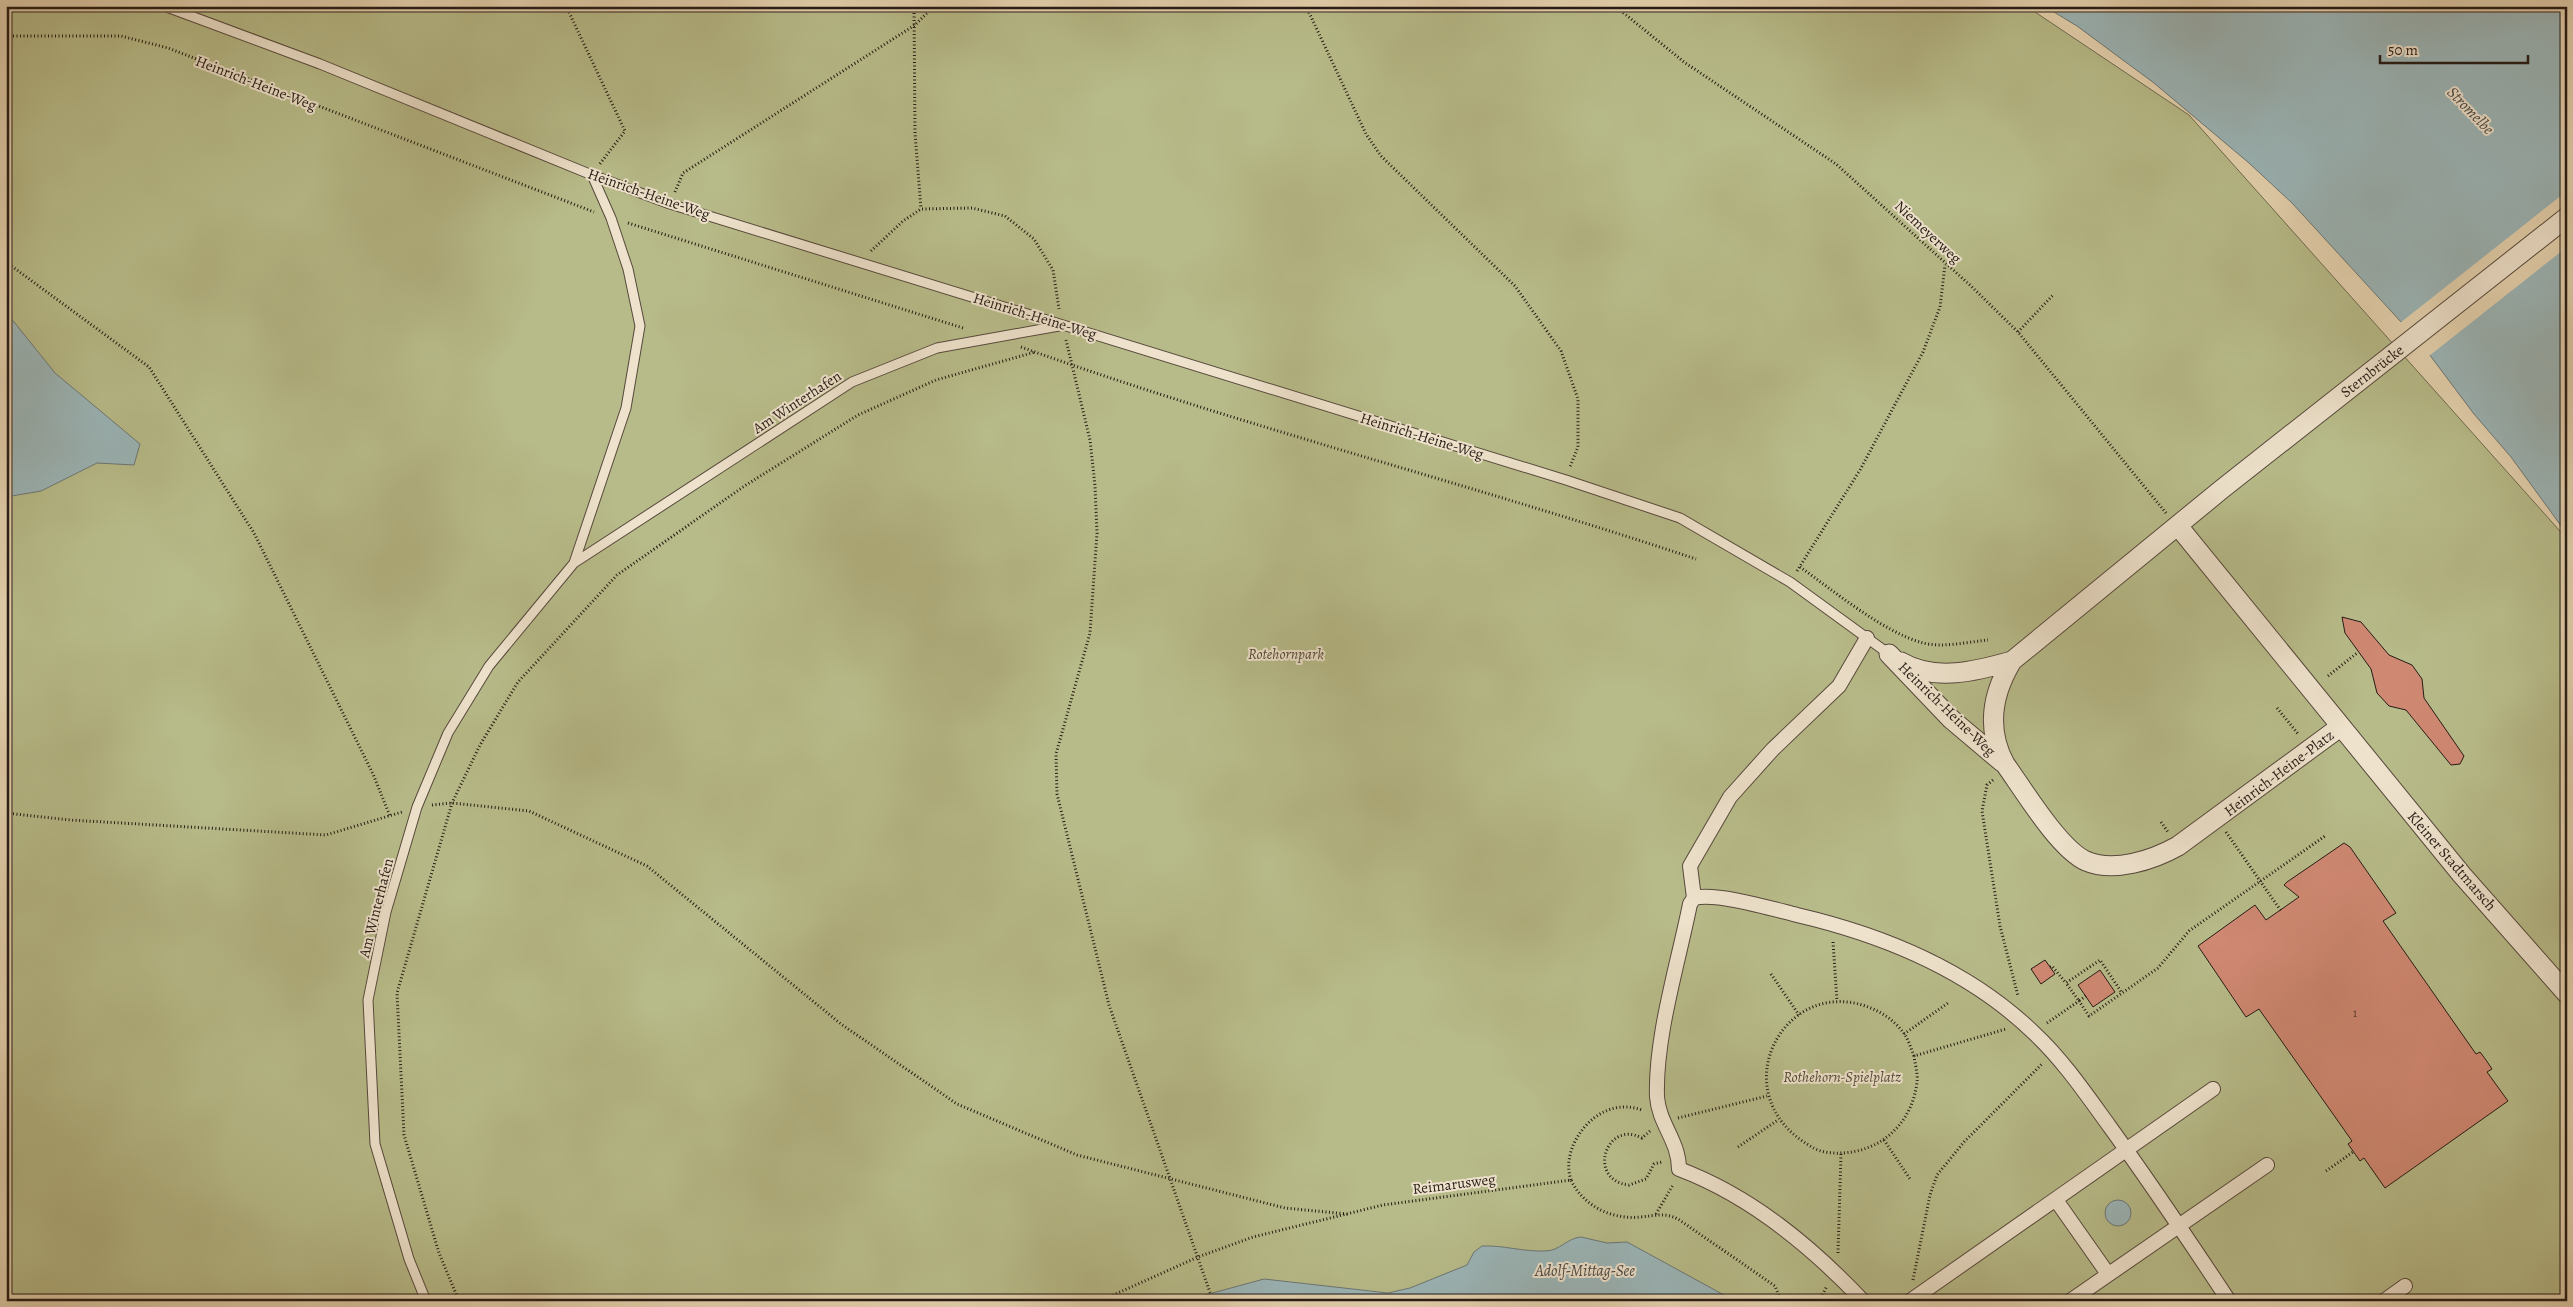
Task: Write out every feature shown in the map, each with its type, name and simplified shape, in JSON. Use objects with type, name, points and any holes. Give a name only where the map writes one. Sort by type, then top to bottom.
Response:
[{"type":"street","name":"Sternbrücke","points":[[2178,526],[2222,489],[2567,217]]},
{"type":"street","name":"Heinrich-Heine-Platz","points":[[2178,526],[2340,727],[2217,820],[2166,853],[2112,867],[2096,864],[2074,853],[2054,832],[2004,764],[1992,728],[1993,711],[2001,680],[2012,662],[2178,526]]},
{"type":"street","points":[[1694,898],[1690,866],[1730,797],[1773,749],[1839,686],[1867,638]]},
{"type":"street","name":"Heinrich-Heine-Weg","points":[[1889,654],[1909,666],[1934,672],[1968,671],[2012,662]]},
{"type":"street","name":"Heinrich-Heine-Weg","points":[[1889,654],[1951,718],[2004,764]]},
{"type":"street","name":"Kleiner Stadtmarsch","points":[[2340,727],[2462,875],[2567,994]]},
{"type":"street","points":[[1864,1301],[1809,1247],[1778,1224],[1706,1179],[1678,1169],[1679,1159],[1674,1140],[1662,1122],[1657,1097],[1661,1048],[1690,904],[1694,898],[1704,895],[1832,923],[1887,942],[1946,969],[2029,1028],[2054,1052],[2127,1150],[2229,1301]]},
{"type":"street","points":[[1910,1301],[2213,1089]]},
{"type":"street","points":[[2070,1301],[2266,1165]]},
{"type":"street","points":[[2056,1200],[2108,1274]]},
{"type":"street","points":[[2384,1301],[2405,1286]]},
{"type":"lane","name":"Heinrich-Heine-Weg","points":[[164,6],[320,64],[592,175],[670,204],[864,262],[1566,480],[1680,518],[1790,582],[1889,654]]},
{"type":"lane","name":"Am Winterhafen","points":[[574,563],[626,408],[640,326],[628,269],[611,218],[592,175]]},
{"type":"lane","name":"Am Winterhafen","points":[[426,1301],[409,1259],[376,1144],[368,1000],[386,912],[417,807],[448,733],[489,666],[574,563],[852,382],[937,348],[1062,325]]},
{"type":"path","points":[[566,6],[625,131],[592,175]]},
{"type":"path","points":[[914,6],[915,133],[922,208]]},
{"type":"path","points":[[670,204],[683,173],[915,25],[934,6]]},
{"type":"path","points":[[1306,6],[1366,134],[1380,156],[1515,286],[1561,351],[1578,399],[1578,447],[1566,480]]},
{"type":"path","name":"Niemeyerweg","points":[[1615,6],[1684,62],[1836,164],[1946,264],[2018,332],[2178,526]]},
{"type":"path","name":"Heinrich-Heine-Weg","points":[[6,36],[121,36],[168,48],[611,218],[993,337],[1072,365],[1310,441],[1572,517],[1696,559]]},
{"type":"path","points":[[864,262],[873,249],[903,221],[922,208],[972,208],[1005,216],[1034,239],[1053,270],[1062,325],[1090,440],[1097,533],[1090,633],[1056,754],[1056,794],[1110,1005],[1169,1180],[1213,1301]]},
{"type":"path","points":[[6,262],[148,367],[254,533],[374,774],[390,816]]},
{"type":"path","name":"Heinrich-Heine-Weg","points":[[1946,264],[1940,307],[1923,352],[1860,470],[1800,567],[1884,625],[1923,643],[1953,644],[1988,640]]},
{"type":"path","points":[[2018,332],[2053,295]]},
{"type":"path","points":[[459,1301],[439,1253],[404,1135],[397,993],[452,802],[480,745],[518,682],[617,575],[746,485],[858,416],[936,380],[1035,352]]},
{"type":"path","points":[[2328,676],[2357,653]]},
{"type":"path","points":[[2277,708],[2311,749]]},
{"type":"path","points":[[1987,785],[1982,811],[2000,926],[2029,1028]]},
{"type":"path","points":[[6,813],[70,820],[326,834],[417,807],[452,802],[529,811],[647,866],[841,1024],[957,1104],[1077,1155],[1169,1180],[1285,1208],[1347,1214]]},
{"type":"path","points":[[2217,820],[2281,911]]},
{"type":"path","points":[[2050,967],[2052,966],[2066,983],[2089,1016],[2158,968],[2189,931],[2325,836]]},
{"type":"path","points":[[1832,923],[1838,1001]]},
{"type":"path","points":[[2066,983],[2100,960],[2122,993]]},
{"type":"path","points":[[1771,974],[1799,1015]]},
{"type":"path","points":[[1914,1056],[2029,1028],[2086,996]]},
{"type":"path","points":[[1838,1001],[1860,1004],[1885,1014],[1904,1034],[1914,1056],[1918,1081],[1912,1103],[1901,1124],[1884,1140],[1863,1150],[1841,1154],[1816,1150],[1795,1138],[1778,1120],[1767,1096],[1766,1074],[1770,1052],[1781,1032],[1799,1015],[1816,1006],[1838,1001]]},
{"type":"path","points":[[1904,1034],[1948,1003]]},
{"type":"path","points":[[1912,1282],[1930,1196],[1937,1175],[1964,1142],[2054,1052]]},
{"type":"path","points":[[1767,1096],[1662,1122],[1651,1114],[1628,1106],[1615,1108],[1598,1115],[1582,1130],[1571,1152],[1568,1171],[1571,1180],[1582,1197],[1605,1212],[1630,1218],[1656,1214],[1670,1215],[1774,1286],[1782,1301]]},
{"type":"path","points":[[1738,1147],[1778,1120]]},
{"type":"path","points":[[1642,1138],[1625,1134],[1610,1143],[1605,1155],[1608,1172],[1621,1183],[1634,1184],[1646,1179],[1654,1164]]},
{"type":"path","points":[[1884,1140],[1910,1179]]},
{"type":"path","points":[[2326,1171],[2353,1152]]},
{"type":"path","points":[[1837,1273],[1841,1154]]},
{"type":"path","name":"Reimarusweg","points":[[1100,1301],[1198,1257],[1252,1237],[1383,1205],[1571,1180]]},
{"type":"path","points":[[1656,1214],[1666,1197]]},
{"type":"green space","name":"Rotehornpark","points":[[6,6],[2026,6],[2189,115],[2567,539],[2567,1301],[6,1301]]},
{"type":"water","name":"Stromelbe","points":[[2044,6],[2567,6],[2567,534],[2511,457],[2474,414],[2423,346],[2292,203],[2249,163],[2154,83],[2077,26]]},
{"type":"water","points":[[6,312],[55,373],[140,444],[134,465],[97,463],[41,491],[6,497]]},
{"type":"water","points":[[2118,1200],[2127,1204],[2131,1213],[2127,1222],[2118,1226],[2109,1222],[2105,1213],[2109,1204]]},
{"type":"water","name":"Adolf-Mittag-See","points":[[1581,1237],[1607,1243],[1627,1242],[1735,1301],[1183,1301],[1264,1279],[1388,1293],[1410,1288],[1467,1265],[1474,1252],[1482,1246],[1545,1251],[1555,1249]]},
{"type":"pier","points":[[2567,191],[2567,247],[2429,356],[2400,323]]},
{"type":"building","points":[[2342,617],[2361,622],[2389,655],[2412,665],[2422,679],[2424,698],[2464,756],[2460,764],[2451,765],[2406,710],[2389,706],[2377,693],[2371,669],[2345,633]]},
{"type":"building","points":[[2344,843],[2350,847],[2396,913],[2383,921],[2476,1054],[2480,1052],[2486,1060],[2492,1069],[2487,1072],[2508,1101],[2385,1188],[2364,1158],[2360,1161],[2348,1144],[2352,1141],[2259,1009],[2246,1017],[2198,946],[2255,905],[2266,920],[2299,897],[2284,885]]},
{"type":"building","points":[[2045,960],[2055,974],[2041,984],[2031,969]]},
{"type":"building","points":[[2100,970],[2115,992],[2093,1007],[2078,985]]},
{"type":"park label","name":"Rothehorn-Spielplatz","points":[[1842,1077]]}]
